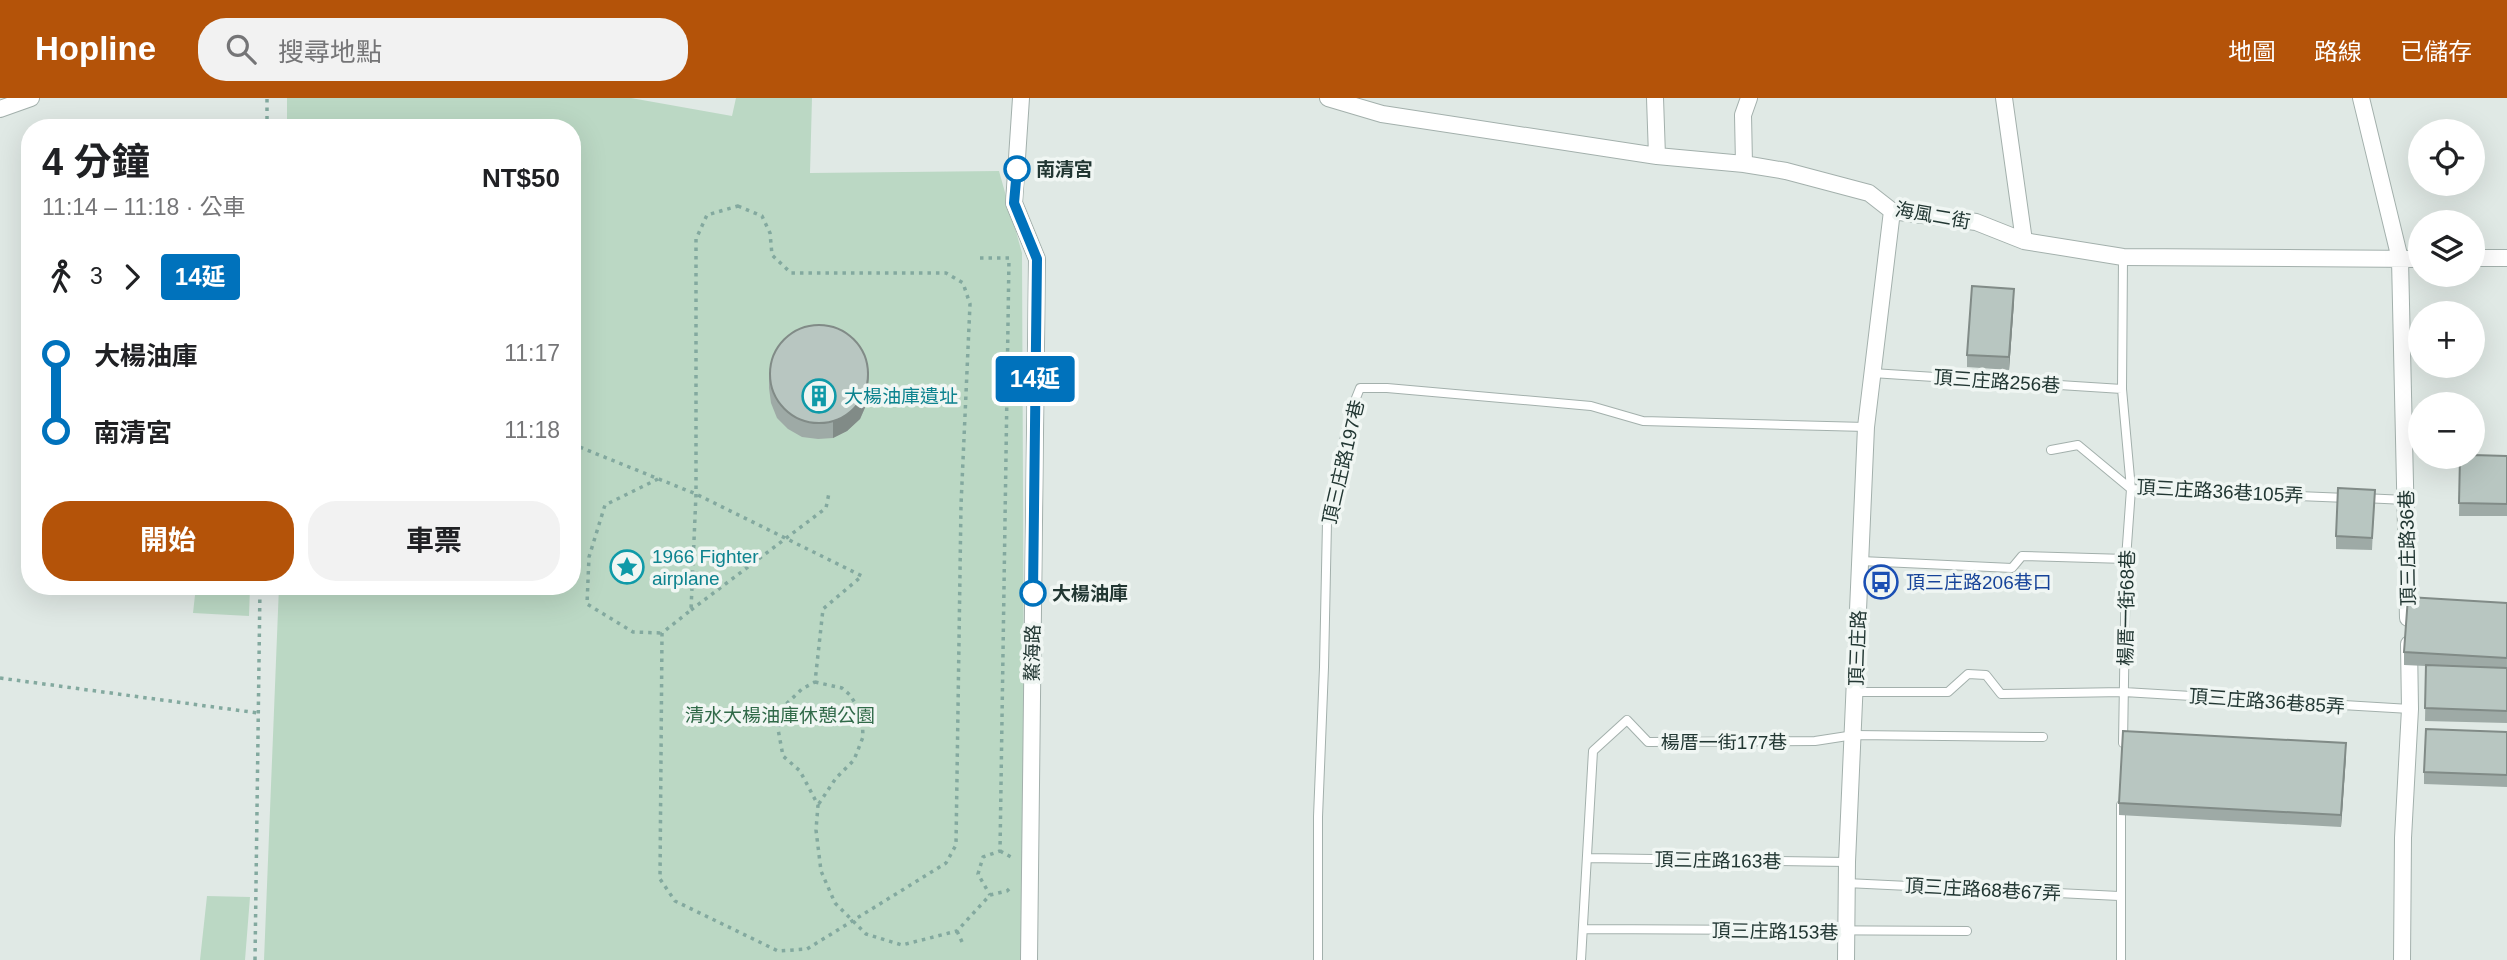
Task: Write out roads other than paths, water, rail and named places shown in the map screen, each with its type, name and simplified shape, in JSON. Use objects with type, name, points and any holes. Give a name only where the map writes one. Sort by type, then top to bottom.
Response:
[{"type":"street","points":[[0,109],[31,98]]},
{"type":"street","name":"鰲海路","points":[[1021,98],[1014,203],[1037,259],[1029,960]]},
{"type":"street","name":"海風二街","points":[[1328,98],[1382,114],[1657,156],[1744,164],[1786,172],[1869,193],[1892,211],[1976,222],[2024,241],[2123,257],[2408,259]]},
{"type":"street","points":[[1655,98],[1657,156]]},
{"type":"street","points":[[1744,164],[1744,115],[1749,98]]},
{"type":"street","points":[[2004,98],[2024,241]]},
{"type":"street","name":"頂三庄路36巷","points":[[2361,98],[2400,259],[2410,709],[2403,838],[2402,960]]},
{"type":"street","name":"頂三庄路","points":[[1846,960],[1846,883],[1866,427],[1892,211]]},
{"type":"street","points":[[2485,258],[2507,258]]},
{"type":"lane","name":"楊厝一街68巷","points":[[2123,257],[2122,389],[2132,489],[2126,559],[2123,746]]},
{"type":"lane","name":"頂三庄路256巷","points":[[1872,373],[2122,389]]},
{"type":"lane","name":"頂三庄路197巷","points":[[1318,960],[1318,817],[1327,522],[1350,413],[1360,388],[1387,387],[1591,406],[1643,421],[1866,427]]},
{"type":"lane","name":"頂三庄路36巷105弄","points":[[2051,450],[2078,444],[2132,489],[2406,500]]},
{"type":"lane","points":[[1861,561],[2012,568],[2022,556],[2126,559]]},
{"type":"lane","name":"頂三庄路36巷85弄","points":[[1856,691],[1948,692],[1968,674],[1986,675],[2001,694],[2124,692],[2410,709]]},
{"type":"lane","name":"楊厝一街177巷","points":[[1581,960],[1593,751],[1626,720],[1648,742],[1815,741],[1854,735],[2043,737]]},
{"type":"lane","points":[[2121,960],[2119,896],[2122,801]]},
{"type":"lane","name":"頂三庄路163巷","points":[[1588,858],[1847,862]]},
{"type":"lane","name":"頂三庄路68巷67弄","points":[[1846,883],[2119,896]]},
{"type":"lane","name":"頂三庄路153巷","points":[[1583,929],[1967,931]]},
{"type":"place","name":"南清宮","points":[[1017,169]]},
{"type":"place","name":"大楊油庫遺址","points":[[819,396]]},
{"type":"place","name":"1966 Fighter airplane","points":[[627,567]]},
{"type":"place","name":"頂三庄路206巷口","points":[[1881,582]]},
{"type":"place","name":"大楊油庫","points":[[1033,593]]},
{"type":"park label","name":"清水大楊油庫休憩公園","points":[[780,715]]}]
